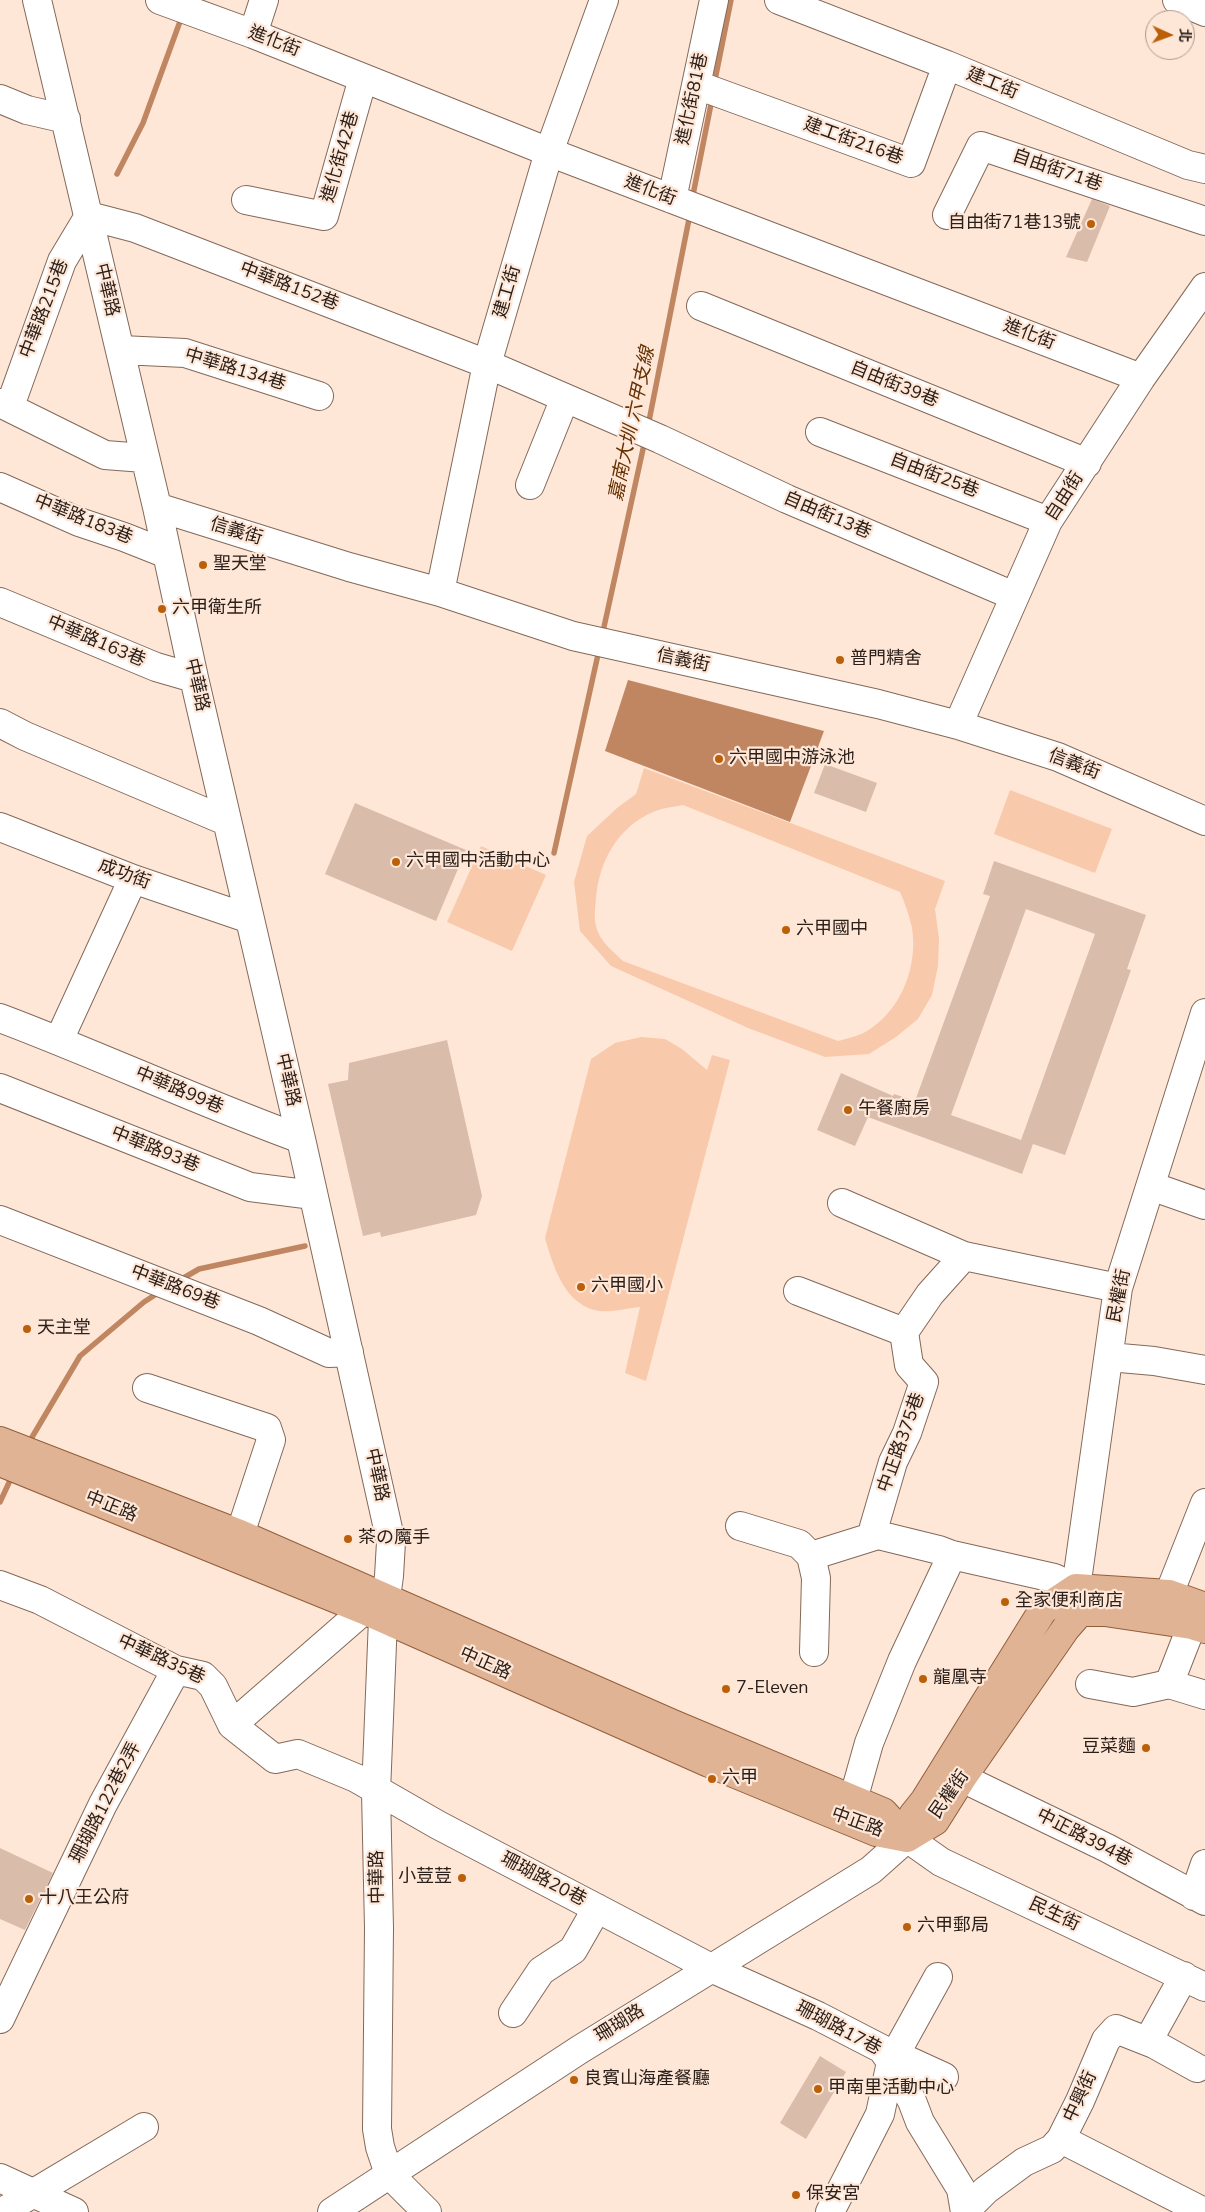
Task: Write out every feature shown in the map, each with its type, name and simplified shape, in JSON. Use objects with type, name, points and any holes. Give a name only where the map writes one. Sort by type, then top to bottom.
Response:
[{"type":"main road","name":"中正路","points":[[2,1452],[377,1609],[883,1812],[907,1838]]},
{"type":"main road","name":"中正路","points":[[2,1452],[240,1534],[377,1609],[709,1763],[876,1832],[907,1838]]},
{"type":"main road","points":[[1078,1600],[1169,1594],[1201,1620]]},
{"type":"main road","points":[[1078,1600],[1105,1612],[1201,1620]]},
{"type":"main road","name":"民權街","points":[[907,1838],[935,1821],[962,1778],[1066,1628],[1078,1600]]},
{"type":"main road","name":"民權街","points":[[907,1838],[913,1815],[1043,1610],[1078,1600]]},
{"type":"street","name":"中華路","points":[[37,0],[121,350],[226,821],[314,1195],[391,1542],[389,1576],[377,1609],[376,1792],[379,1928],[377,2129],[380,2147],[389,2174]]},
{"type":"street","points":[[253,34],[264,0]]},
{"type":"street","name":"建工街","points":[[440,592],[487,364],[549,152],[604,0]]},
{"type":"street","name":"進化街81巷","points":[[686,204],[711,90],[714,0]]},
{"type":"street","name":"建工街","points":[[779,0],[947,65],[1188,165],[1205,169]]},
{"type":"street","points":[[1177,0],[1205,12]]},
{"type":"street","name":"進化街","points":[[177,6],[253,34],[549,152],[1141,378]]},
{"type":"street","name":"建工街216巷","points":[[711,90],[910,162],[947,65]]},
{"type":"street","name":"進化街42巷","points":[[246,200],[324,216],[363,78]]},
{"type":"street","points":[[0,99],[26,110],[66,119]]},
{"type":"street","name":"自由街71巷","points":[[947,215],[981,146],[1205,221]]},
{"type":"street","name":"中華路152巷","points":[[88,216],[135,228],[487,364],[565,398]]},
{"type":"street","name":"中華路215巷","points":[[88,216],[62,261],[5,404],[105,455],[144,458]]},
{"type":"street","name":"自由街","points":[[958,725],[1048,521],[1141,378],[1205,287]]},
{"type":"street","name":"自由街39巷","points":[[701,306],[1087,463]]},
{"type":"street","name":"中華路134巷","points":[[121,350],[185,353],[319,396]]},
{"type":"street","points":[[530,485],[565,398]]},
{"type":"street","name":"自由街13巷","points":[[565,398],[787,499],[1014,596]]},
{"type":"street","name":"自由街25巷","points":[[820,432],[1048,521]]},
{"type":"street","name":"中華路183巷","points":[[0,487],[79,522],[167,554]]},
{"type":"street","name":"信義街","points":[[157,507],[349,567],[440,592],[573,636],[878,704],[958,725],[1058,757],[1205,821]]},
{"type":"street","name":"中華路163巷","points":[[0,602],[156,667],[194,678]]},
{"type":"street","points":[[0,723],[24,736],[226,821]]},
{"type":"street","name":"成功街","points":[[0,827],[133,879],[250,919]]},
{"type":"street","points":[[59,1040],[133,879]]},
{"type":"street","name":"民權街","points":[[1078,1600],[1118,1288],[1205,1013]]},
{"type":"street","name":"中華路99巷","points":[[0,1018],[59,1040],[252,1121],[301,1139]]},
{"type":"street","name":"中華路93巷","points":[[0,1088],[250,1187],[314,1195]]},
{"type":"street","points":[[1151,1186],[1205,1205]]},
{"type":"street","points":[[842,1203],[964,1256],[1118,1288]]},
{"type":"street","name":"中華路69巷","points":[[0,1220],[259,1321],[330,1353],[349,1352]]},
{"type":"street","points":[[798,1291],[904,1332],[930,1294],[964,1256]]},
{"type":"street","name":"中正路375巷","points":[[878,1535],[874,1528],[893,1462],[907,1433],[924,1382],[910,1365],[904,1332]]},
{"type":"street","points":[[1109,1358],[1154,1361],[1205,1370]]},
{"type":"street","points":[[147,1388],[267,1428],[271,1440],[240,1534]]},
{"type":"street","points":[[1169,1594],[1205,1503]]},
{"type":"street","points":[[740,1526],[798,1544],[812,1556],[816,1578],[814,1652]]},
{"type":"street","points":[[812,1556],[878,1535],[952,1555],[990,1562],[1054,1578],[1078,1600]]},
{"type":"street","name":"中正路","points":[[853,1800],[869,1743],[902,1661],[952,1555]]},
{"type":"street","name":"中華路35巷","points":[[0,1584],[40,1600],[176,1670],[203,1676],[213,1686],[232,1725],[275,1759],[298,1754],[356,1778],[376,1792]]},
{"type":"street","points":[[232,1725],[377,1609]]},
{"type":"street","points":[[1169,1684],[1201,1620]]},
{"type":"street","name":"珊瑚路122巷2弄","points":[[0,2019],[103,1804],[176,1670]]},
{"type":"street","points":[[1090,1684],[1133,1692],[1169,1684],[1205,1695]]},
{"type":"street","name":"中正路394巷","points":[[962,1778],[1100,1845],[1200,1899]]},
{"type":"street","name":"珊瑚路20巷","points":[[376,1792],[711,1968]]},
{"type":"street","name":"珊瑚路","points":[[332,2212],[579,2050],[871,1870],[907,1838]]},
{"type":"street","name":"民生街","points":[[907,1838],[941,1862],[1194,1982]]},
{"type":"street","points":[[1200,1899],[1205,1864]]},
{"type":"street","points":[[513,2013],[541,1971],[573,1950],[596,1908]]},
{"type":"street","name":"珊瑚路17巷","points":[[711,1968],[818,2016],[882,2050],[893,2065],[912,2101],[920,2122],[961,2189],[964,2211]]},
{"type":"street","points":[[830,2212],[880,2114],[893,2065],[938,1977]]},
{"type":"street","points":[[1148,2041],[1194,1982]]},
{"type":"street","name":"中興街","points":[[964,2211],[986,2190],[1024,2162],[1052,2149],[1061,2139],[1080,2101],[1106,2040],[1116,2029],[1148,2041],[1197,2068]]},
{"type":"street","points":[[893,2065],[909,2061],[944,2077]]},
{"type":"street","points":[[2,2212],[144,2127]]},
{"type":"street","points":[[1061,2139],[1204,2212]]},
{"type":"street","points":[[389,2174],[427,2212]]},
{"type":"street","points":[[0,2178],[74,2212]]},
{"type":"shaded area","name":"六甲國中游泳池","points":[[628,680],[824,731],[790,822],[605,751]]},
{"type":"shaded area","points":[[644,768],[945,881],[935,909],[939,939],[938,966],[932,995],[918,1019],[896,1037],[869,1054],[825,1057],[748,1028],[611,966],[580,931],[574,882],[587,836],[617,808],[636,794]],"holes":[[[683,805],[900,892],[911,923],[913,942],[910,971],[905,984],[899,998],[881,1020],[862,1033],[838,1041],[623,961],[602,940],[596,928],[595,919],[596,898],[601,871],[606,858],[620,836],[641,818],[653,812]]]},
{"type":"shaded area","points":[[1010,790],[1112,829],[1095,873],[994,834]]},
{"type":"shaded area","points":[[481,846],[546,875],[512,951],[447,922]]},
{"type":"shaded area","points":[[641,1037],[665,1039],[682,1049],[707,1070],[712,1055],[730,1060],[646,1381],[625,1373],[640,1307],[599,1311],[583,1305],[574,1299],[561,1281],[545,1238],[591,1059],[615,1043]]},
{"type":"building","name":"自由街71巷13號","points":[[1092,199],[1110,206],[1087,262],[1066,257]]},
{"type":"building","points":[[825,764],[877,783],[866,812],[814,793]]},
{"type":"building","name":"六甲國中活動中心","points":[[355,803],[466,850],[436,921],[325,874]]},
{"type":"building","points":[[994,861],[1146,915],[1127,969],[1131,970],[1065,1155],[1033,1144],[1022,1174],[868,1117],[855,1146],[817,1130],[841,1073],[893,1096],[894,1094],[915,1101],[990,896],[983,894]],"holes":[[[1026,909],[1095,934],[1021,1140],[951,1115]]]},
{"type":"building","points":[[447,1040],[482,1196],[476,1215],[381,1237],[380,1232],[363,1236],[328,1084],[348,1080],[349,1063]]},
{"type":"building","name":"十八王公府","points":[[0,1848],[53,1873],[25,1930],[0,1919]]},
{"type":"building","name":"甲南里活動中心","points":[[820,2056],[846,2072],[806,2139],[780,2123]]},
{"type":"waterway","name":"嘉南大圳 六甲支線","points":[[714,85],[731,0]]},
{"type":"waterway","points":[[117,174],[143,123],[182,16]]},
{"type":"waterway","name":"嘉南大圳 六甲支線","points":[[692,200],[712,99]]},
{"type":"waterway","name":"嘉南大圳 六甲支線","points":[[648,426],[690,214]]},
{"type":"waterway","name":"嘉南大圳 六甲支線","points":[[602,636],[645,440]]},
{"type":"waterway","name":"嘉南大圳 六甲支線","points":[[554,853],[599,650]]},
{"type":"waterway","name":"嘉南大圳 六甲支線","points":[[180,1280],[199,1269],[305,1246]]},
{"type":"waterway","name":"嘉南大圳 六甲支線","points":[[28,1444],[80,1356],[144,1302],[161,1291]]},
{"type":"waterway","name":"嘉南大圳 六甲支線","points":[[0,1502],[13,1474]]},
{"type":"place","name":"自由街71巷13號","points":[[1091,224]]},
{"type":"place","name":"聖天堂","points":[[203,565]]},
{"type":"place","name":"六甲衛生所","points":[[162,609]]},
{"type":"place","name":"普門精舍","points":[[840,660]]},
{"type":"place","name":"六甲國中游泳池","points":[[719,759]]},
{"type":"place","name":"六甲國中活動中心","points":[[396,862]]},
{"type":"place","name":"六甲國中","points":[[786,930]]},
{"type":"place","name":"午餐廚房","points":[[848,1110]]},
{"type":"place","name":"六甲國小","points":[[581,1287]]},
{"type":"place","name":"天主堂","points":[[27,1329]]},
{"type":"place","name":"茶の魔手","points":[[348,1539]]},
{"type":"place","name":"全家便利商店","points":[[1005,1602]]},
{"type":"place","name":"龍凰寺","points":[[923,1679]]},
{"type":"place","name":"7-Eleven","points":[[726,1689]]},
{"type":"place","name":"豆菜麵","points":[[1146,1748]]},
{"type":"place","name":"六甲","points":[[712,1779]]},
{"type":"place","name":"小荳荳","points":[[462,1878]]},
{"type":"place","name":"十八王公府","points":[[29,1899]]},
{"type":"place","name":"六甲郵局","points":[[907,1927]]},
{"type":"place","name":"良賓山海產餐廳","points":[[574,2080]]},
{"type":"place","name":"甲南里活動中心","points":[[818,2089]]},
{"type":"place","name":"保安宮","points":[[796,2195]]}]
